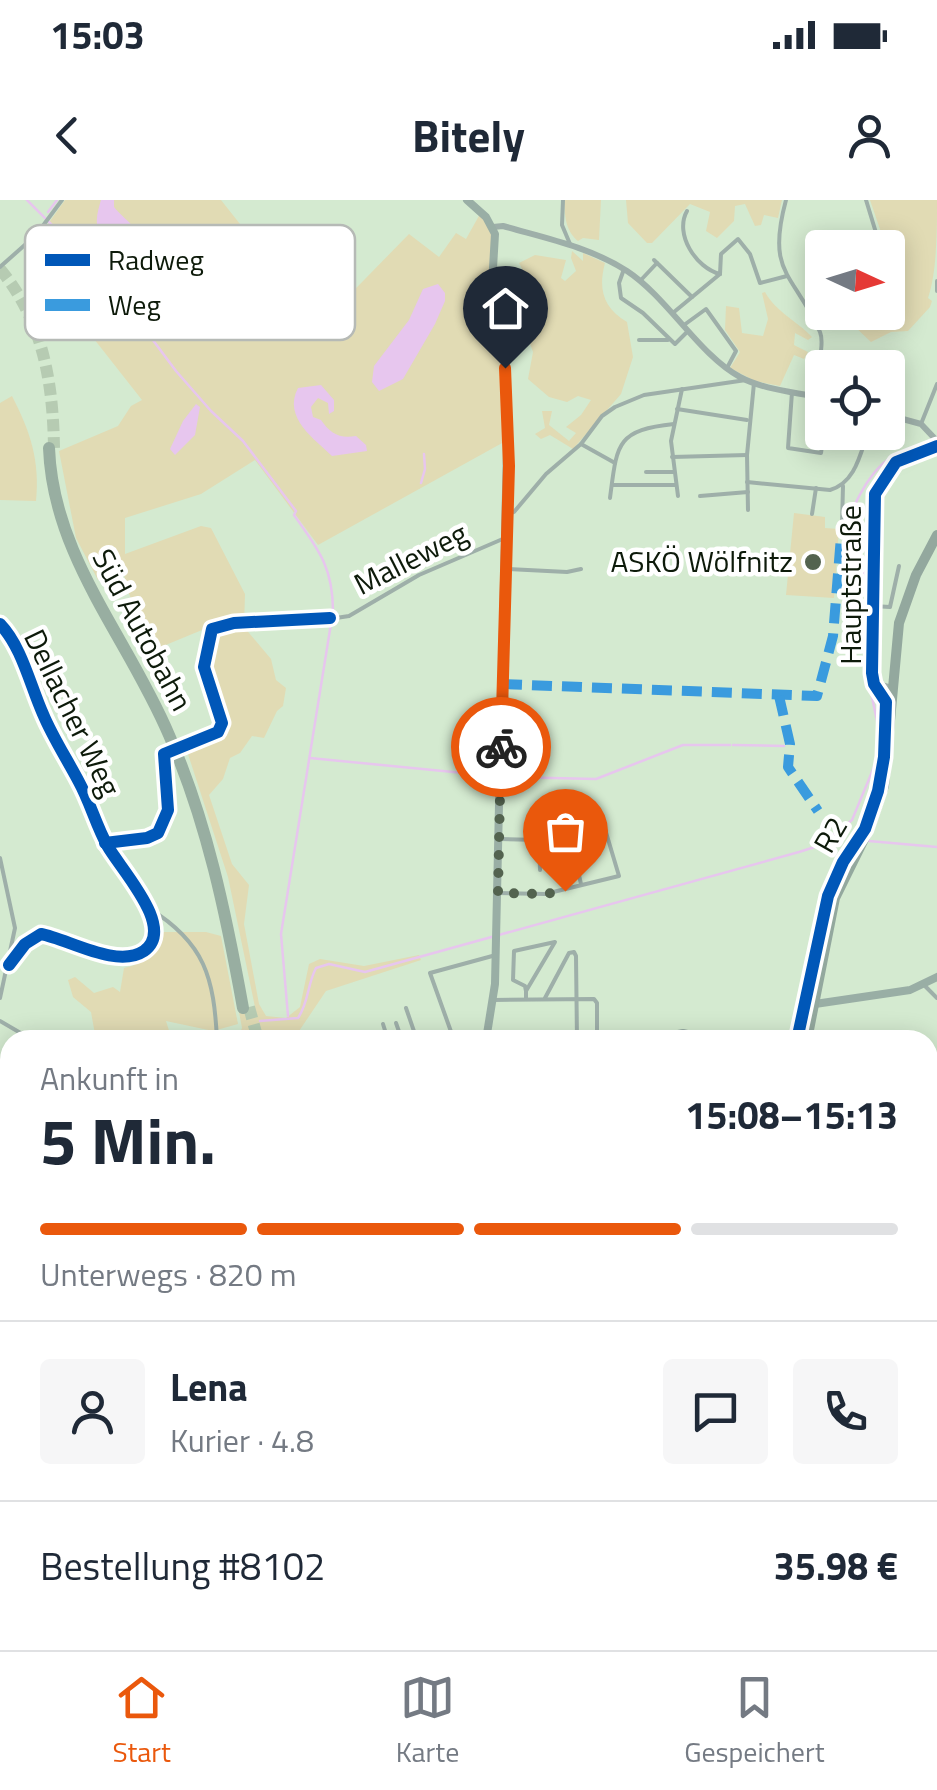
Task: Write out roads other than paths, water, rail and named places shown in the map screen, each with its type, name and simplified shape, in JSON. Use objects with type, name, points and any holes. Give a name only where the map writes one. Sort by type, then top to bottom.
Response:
[{"type":"highway","name":"Süd Autobahn","points":[[52,448],[58,496],[69,533],[154,690],[194,784],[222,875],[246,1007]]},
{"type":"main road","points":[[467,200],[493,227],[492,268],[502,322],[508,402],[498,893],[494,1000],[488,1030]]},
{"type":"main road","points":[[809,1030],[835,898],[870,827],[884,786],[896,642],[904,607],[937,535]]},
{"type":"main road","points":[[815,1004],[910,990],[937,977]]},
{"type":"street","points":[[44,225],[62,200]]},
{"type":"street","points":[[563,200],[562,225],[570,246]]},
{"type":"street","points":[[786,200],[777,236],[782,265],[822,336],[821,350]]},
{"type":"street","points":[[866,200],[875,230]]},
{"type":"street","points":[[687,211],[682,222],[686,244],[708,270],[720,274]]},
{"type":"street","points":[[493,227],[503,226],[592,252],[624,269],[727,368],[750,381],[805,394]]},
{"type":"street","points":[[672,313],[720,274],[723,251],[738,240],[750,254],[760,283],[787,276]]},
{"type":"street","points":[[0,267],[25,243]]},
{"type":"street","points":[[640,281],[656,262],[692,297]]},
{"type":"street","points":[[624,269],[619,283],[621,298],[643,313],[668,340]]},
{"type":"street","points":[[937,281],[937,291]]},
{"type":"street","points":[[639,340],[679,342],[686,328],[706,309],[736,351],[727,368]]},
{"type":"street","points":[[506,515],[514,512],[546,474],[581,444],[602,416],[622,403],[644,394],[750,381]]},
{"type":"street","points":[[748,510],[750,381]]},
{"type":"street","points":[[921,424],[937,384]]},
{"type":"street","points":[[678,496],[672,457],[682,389]]},
{"type":"street","points":[[792,391],[788,448],[821,453],[821,450]]},
{"type":"street","points":[[927,405],[936,408]]},
{"type":"street","points":[[677,410],[749,420]]},
{"type":"street","points":[[905,420],[921,424],[936,444]]},
{"type":"street","points":[[610,498],[620,447],[641,428],[674,424]]},
{"type":"street","points":[[581,444],[615,463]]},
{"type":"street","name":"Hauptstraße","points":[[892,688],[882,686],[875,678],[875,497],[878,486],[898,460],[936,444]]},
{"type":"street","points":[[842,524],[843,486],[861,450]]},
{"type":"street","points":[[672,457],[746,456]]},
{"type":"street","points":[[646,472],[674,472]]},
{"type":"street","points":[[748,482],[830,490],[843,486]]},
{"type":"street","points":[[612,485],[676,485]]},
{"type":"street","points":[[812,514],[816,488]]},
{"type":"street","points":[[700,496],[748,492]]},
{"type":"street","name":"Malleweg","points":[[105,843],[152,836],[164,824],[168,800],[164,754],[218,732],[222,723],[204,668],[212,630],[234,623],[348,616],[420,575],[505,538]]},
{"type":"street","points":[[873,606],[890,606],[899,566]]},
{"type":"street","points":[[505,569],[581,569]]},
{"type":"street","name":"Dellacher Weg","points":[[0,624],[15,646],[46,722],[81,784],[105,843],[150,909],[194,944],[214,993],[216,1030]]},
{"type":"street","points":[[498,893],[545,894],[618,876],[605,829],[539,840],[499,839]]},
{"type":"street","points":[[570,835],[581,886]]},
{"type":"street","points":[[539,840],[540,870]]},
{"type":"street","points":[[0,858],[15,928],[0,998]]},
{"type":"street","points":[[9,965],[40,934],[85,951],[120,956],[142,952],[155,932],[150,909]]},
{"type":"street","points":[[526,991],[555,942],[514,951],[513,980],[525,986],[526,999]]},
{"type":"street","points":[[546,998],[574,952],[575,1030]]},
{"type":"street","points":[[450,1030],[430,973],[496,955]]},
{"type":"street","points":[[924,985],[937,998]]},
{"type":"street","points":[[494,1000],[596,1001],[597,1030]]},
{"type":"street","points":[[406,1008],[414,1030]]},
{"type":"street","points":[[396,1023],[398,1030]]},
{"type":"street","points":[[383,1024],[385,1030]]},
{"type":"waterway","points":[[27,200],[52,225]]},
{"type":"waterway","points":[[48,212],[57,200]]},
{"type":"waterway","points":[[153,340],[211,411],[243,441],[296,511],[294,515],[317,549],[330,582],[333,611],[281,934],[288,1016]]},
{"type":"waterway","points":[[260,1021],[298,1018],[316,968],[329,964],[365,972],[799,852],[821,845],[852,820],[879,755],[880,735],[866,669],[859,591],[866,567],[849,540],[849,520],[859,496],[882,465],[894,456],[933,442]]},
{"type":"waterway","points":[[421,483],[424,454]]},
{"type":"waterway","points":[[506,777],[596,779],[683,745],[730,745]]},
{"type":"waterway","points":[[733,745],[784,746]]},
{"type":"waterway","points":[[310,758],[494,776]]},
{"type":"waterway","points":[[869,841],[937,847]]},
{"type":"tunnel","points":[[0,269],[25,308]]},
{"type":"tunnel","points":[[39,340],[48,376],[54,448]]},
{"type":"tunnel","points":[[249,1007],[255,1030]]},
{"type":"place","name":"ASKÖ Wölfnitz","points":[[813,562]]}]
